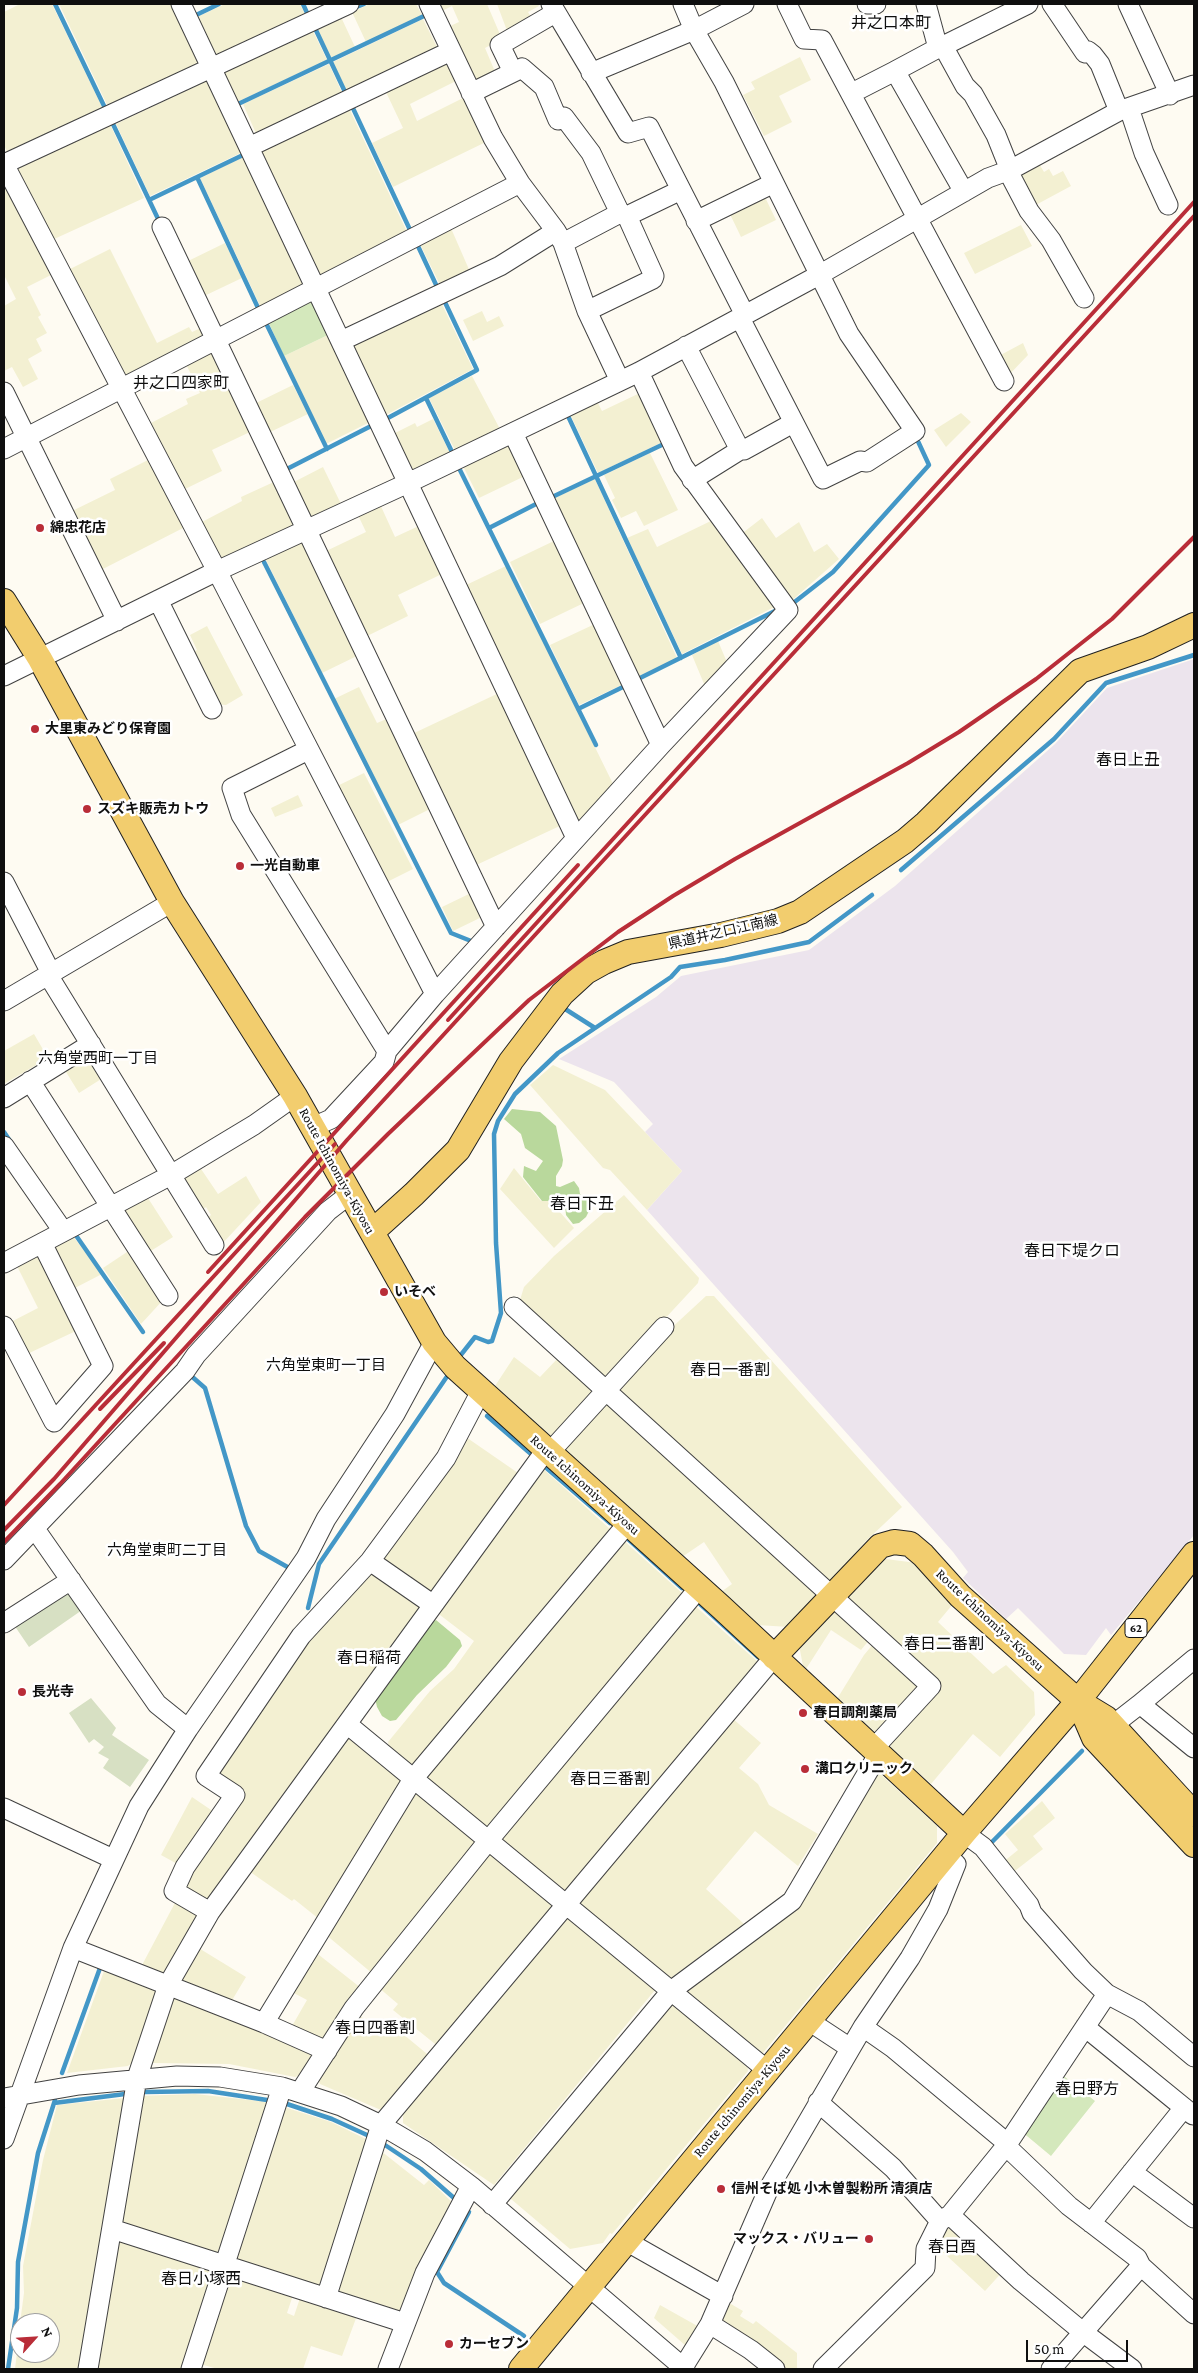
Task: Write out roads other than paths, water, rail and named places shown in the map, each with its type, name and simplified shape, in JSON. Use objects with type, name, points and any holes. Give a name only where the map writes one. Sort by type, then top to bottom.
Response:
[{"type":"main road","name":"Route Ichinomiya-Kiyosu","points":[[4,601],[40,659],[172,902],[295,1096],[434,1342],[455,1367],[877,1750],[964,1834]]},
{"type":"main road","name":"県道井之口江南線","points":[[372,1232],[458,1150],[511,1061],[562,994],[586,972],[628,952],[721,936],[778,921],[800,912],[912,835],[1080,671],[1148,646],[1194,625]]},
{"type":"main road","name":"Route Ichinomiya-Kiyosu","points":[[521,2369],[946,1855],[1078,1701],[960,1596],[910,1544],[894,1542],[880,1546],[774,1657]]},
{"type":"main road","name":"62","points":[[1078,1701],[1192,1561]]},
{"type":"main road","points":[[1078,1701],[1106,1718],[1194,1814]]},
{"type":"main road","points":[[1078,1701],[1094,1738],[1194,1845]]},
{"type":"street","points":[[181,4],[576,838]]},
{"type":"street","points":[[349,4],[4,164],[435,994]]},
{"type":"street","points":[[429,4],[493,138],[520,183],[559,237],[588,311],[620,381]]},
{"type":"street","points":[[513,72],[500,45],[552,9],[628,133],[649,127],[743,316],[793,423],[823,479],[860,461],[867,462],[915,431],[849,334],[724,82],[694,30],[682,4]]},
{"type":"street","points":[[591,73],[694,30],[744,4]]},
{"type":"street","points":[[787,4],[804,39],[822,40],[852,93],[1004,381]]},
{"type":"street","points":[[867,4],[876,4]]},
{"type":"street","points":[[926,4],[941,47],[991,127],[1029,211],[1051,240],[1084,298]]},
{"type":"street","points":[[852,93],[1028,4]]},
{"type":"street","points":[[1052,4],[1085,53],[1088,52],[1093,55],[1100,64],[1124,110],[1168,205]]},
{"type":"street","points":[[1128,4],[1170,95]]},
{"type":"street","points":[[249,147],[452,51]]},
{"type":"street","points":[[471,92],[522,68],[544,87],[558,120],[564,117],[591,153],[624,214],[654,276],[653,279],[588,311]]},
{"type":"street","points":[[895,71],[964,192]]},
{"type":"street","points":[[4,676],[217,571],[513,434],[639,372],[819,275],[988,178],[1009,170],[1124,110],[1194,85]]},
{"type":"street","points":[[4,449],[520,183]]},
{"type":"street","points":[[696,221],[774,183]]},
{"type":"street","points":[[341,341],[559,237],[624,214],[681,190]]},
{"type":"street","points":[[162,227],[496,927]]},
{"type":"street","points":[[686,346],[740,450]]},
{"type":"street","points":[[313,1127],[331,1120],[384,1062],[387,1050],[435,994],[576,838],[788,610],[683,466],[639,372]]},
{"type":"street","points":[[4,392],[117,621]]},
{"type":"street","points":[[692,480],[740,450],[744,450],[793,423]]},
{"type":"street","points":[[513,434],[661,746]]},
{"type":"street","points":[[158,600],[212,708]]},
{"type":"street","points":[[308,750],[232,788],[241,815],[387,1050]]},
{"type":"street","points":[[4,882],[50,974],[214,1245]]},
{"type":"street","points":[[4,1001],[172,902]]},
{"type":"street","points":[[4,1098],[91,1044]]},
{"type":"street","points":[[30,1081],[168,1296]]},
{"type":"street","points":[[4,1263],[171,1176],[254,1125],[295,1096]]},
{"type":"street","points":[[4,1146],[63,1231]]},
{"type":"street","points":[[4,1560],[185,1370],[196,1355],[328,1211],[350,1194]]},
{"type":"street","points":[[4,1326],[54,1422],[103,1366],[42,1242]]},
{"type":"street","points":[[492,2205],[671,1991],[792,1901],[877,1750],[931,1686],[604,1392],[514,1307]]},
{"type":"street","points":[[88,2369],[137,2078],[168,1985],[210,1912],[432,1604],[548,1451],[664,1327]]},
{"type":"street","points":[[4,2140],[73,1948],[139,1806],[188,1729],[306,1558],[326,1519],[395,1414],[434,1342]]},
{"type":"street","points":[[210,1912],[174,1891],[186,1867],[235,1795],[206,1776],[301,1636],[370,1561],[446,1458],[481,1391]]},
{"type":"street","points":[[264,2023],[413,1779],[628,1523]]},
{"type":"street","points":[[35,1529],[157,1704],[188,1729]]},
{"type":"street","points":[[370,1561],[432,1604]]},
{"type":"street","points":[[4,1623],[71,1580]]},
{"type":"street","points":[[300,2092],[354,2008],[488,1841],[699,1588]]},
{"type":"street","points":[[326,2298],[381,2125],[567,1906],[774,1657]]},
{"type":"street","points":[[1113,1725],[1194,1659]]},
{"type":"street","points":[[1140,1704],[1194,1747]]},
{"type":"street","points":[[347,1724],[767,2070]]},
{"type":"street","points":[[4,1808],[113,1859]]},
{"type":"street","points":[[964,1834],[983,1847],[1029,1905],[1032,1913],[1083,1971],[1107,1994],[1139,2011],[1194,2057]]},
{"type":"street","points":[[4,2098],[137,2078],[176,2076],[220,2077],[282,2087],[341,2106],[381,2125],[425,2151],[471,2186],[683,2369],[710,2324],[766,2192],[862,2027],[910,1958],[938,1909],[956,1864],[946,1855]]},
{"type":"street","points":[[73,1948],[264,2023],[327,2051]]},
{"type":"street","points":[[822,2369],[925,2268],[926,2249],[945,2218],[1007,2144],[1107,1994]]},
{"type":"street","points":[[809,2021],[850,2048]]},
{"type":"street","points":[[862,2027],[893,2048],[1007,2144],[1062,2200],[1137,2258],[1141,2266],[1194,2314]]},
{"type":"street","points":[[1085,2028],[1189,2112],[1132,2172],[1091,2223]]},
{"type":"street","points":[[193,2369],[224,2265],[282,2087]]},
{"type":"street","points":[[818,2102],[893,2168],[945,2218],[1084,2333],[1132,2369]]},
{"type":"street","points":[[1132,2172],[1194,2218]]},
{"type":"street","points":[[388,2369],[425,2273],[471,2186]]},
{"type":"street","points":[[112,2228],[405,2324]]},
{"type":"street","points":[[626,2241],[722,2296]]},
{"type":"street","points":[[1051,2369],[1141,2266]]},
{"type":"street","points":[[710,2324],[751,2350],[775,2369]]},
{"type":"waterway","points":[[55,4],[106,110]]},
{"type":"waterway","points":[[194,16],[219,4]]},
{"type":"waterway","points":[[303,4],[308,15]]},
{"type":"waterway","points":[[354,8],[364,4]]},
{"type":"waterway","points":[[236,105],[424,16]]},
{"type":"waterway","points":[[314,26],[346,94]]},
{"type":"waterway","points":[[351,104],[411,232]]},
{"type":"waterway","points":[[112,122],[160,223]]},
{"type":"waterway","points":[[149,200],[243,155]]},
{"type":"waterway","points":[[197,177],[259,310]]},
{"type":"waterway","points":[[417,244],[438,289]]},
{"type":"waterway","points":[[386,419],[477,370],[443,298]]},
{"type":"waterway","points":[[265,321],[327,449]]},
{"type":"waterway","points":[[426,398],[453,454]]},
{"type":"waterway","points":[[568,416],[681,658]]},
{"type":"waterway","points":[[285,470],[373,425]]},
{"type":"waterway","points":[[792,604],[833,572],[929,465],[916,437]]},
{"type":"waterway","points":[[550,498],[666,443]]},
{"type":"waterway","points":[[458,466],[596,745]]},
{"type":"waterway","points":[[489,528],[538,503]]},
{"type":"waterway","points":[[264,562],[451,933],[471,941]]},
{"type":"waterway","points":[[636,680],[777,610]]},
{"type":"waterway","points":[[901,870],[1054,739],[1106,683],[1194,655]]},
{"type":"waterway","points":[[578,709],[625,686]]},
{"type":"waterway","points":[[460,1356],[475,1337],[488,1342],[492,1341],[501,1313],[496,1243],[494,1134],[498,1121],[515,1094],[558,1053],[671,977],[680,967],[725,960],[809,942],[872,895]]},
{"type":"waterway","points":[[562,1007],[595,1028]]},
{"type":"waterway","points":[[4,1132],[10,1141]]},
{"type":"waterway","points":[[75,1234],[143,1332]]},
{"type":"waterway","points":[[189,1374],[205,1388],[246,1526],[259,1551],[291,1569]]},
{"type":"waterway","points":[[308,1608],[319,1564],[448,1375]]},
{"type":"waterway","points":[[487,1416],[531,1454]]},
{"type":"waterway","points":[[543,1465],[610,1523]]},
{"type":"waterway","points":[[628,1539],[682,1588]]},
{"type":"waterway","points":[[700,1604],[758,1657]]},
{"type":"waterway","points":[[991,1843],[1082,1751]]},
{"type":"waterway","points":[[62,2073],[100,1968]]},
{"type":"waterway","points":[[145,2092],[208,2091],[267,2100]]},
{"type":"waterway","points":[[54,2103],[125,2094]]},
{"type":"waterway","points":[[8,2369],[17,2308],[18,2262],[38,2153],[55,2100]]},
{"type":"waterway","points":[[287,2104],[332,2119],[367,2135]]},
{"type":"waterway","points":[[385,2145],[421,2169],[454,2198]]},
{"type":"waterway","points":[[469,2212],[437,2272],[444,2283],[524,2336]]},
{"type":"railway","points":[[448,1020],[1194,202]]},
{"type":"railway","points":[[4,1530],[54,1479],[347,1140],[1194,216]]},
{"type":"railway","points":[[4,1542],[60,1484],[305,1217],[388,1134],[529,1000],[618,932],[673,896],[735,859],[908,763],[959,732],[1036,679],[1112,619],[1194,537]]},
{"type":"railway","points":[[208,1272],[578,865]]},
{"type":"railway","points":[[4,1505],[335,1144]]},
{"type":"railway","points":[[100,1409],[164,1343]]},
{"type":"place","name":"綿忠花店","points":[[40,528]]},
{"type":"place","name":"大里東みどり保育園","points":[[35,729]]},
{"type":"place","name":"スズキ販売カトウ","points":[[87,809]]},
{"type":"place","name":"一光自動車","points":[[240,866]]},
{"type":"place","name":"いそべ","points":[[384,1292]]},
{"type":"place","name":"長光寺","points":[[22,1692]]},
{"type":"place","name":"春日調剤薬局","points":[[803,1713]]},
{"type":"place","name":"溝口クリニック","points":[[805,1769]]},
{"type":"place","name":"信州そば処 小木曽製粉所 清須店","points":[[721,2189]]},
{"type":"place","name":"マックス・バリュー","points":[[869,2239]]},
{"type":"place","name":"カーセブン","points":[[449,2344]]},
{"type":"district","name":"井之口本町","points":[[891,23]]},
{"type":"district","name":"井之口四家町","points":[[181,383]]},
{"type":"district","name":"春日上丑","points":[[1128,760]]},
{"type":"district","name":"六角堂西町一丁目","points":[[98,1058]]},
{"type":"district","name":"春日下丑","points":[[582,1204]]},
{"type":"district","name":"春日下堤クロ","points":[[1072,1251]]},
{"type":"district","name":"六角堂東町一丁目","points":[[326,1365]]},
{"type":"district","name":"春日一番割","points":[[730,1370]]},
{"type":"district","name":"六角堂東町二丁目","points":[[167,1550]]},
{"type":"district","name":"春日二番割","points":[[944,1644]]},
{"type":"district","name":"春日稲荷","points":[[369,1658]]},
{"type":"district","name":"春日三番割","points":[[610,1779]]},
{"type":"district","name":"春日四番割","points":[[375,2028]]},
{"type":"district","name":"春日野方","points":[[1087,2089]]},
{"type":"district","name":"春日酉","points":[[952,2247]]},
{"type":"district","name":"春日小塚西","points":[[201,2279]]}]
